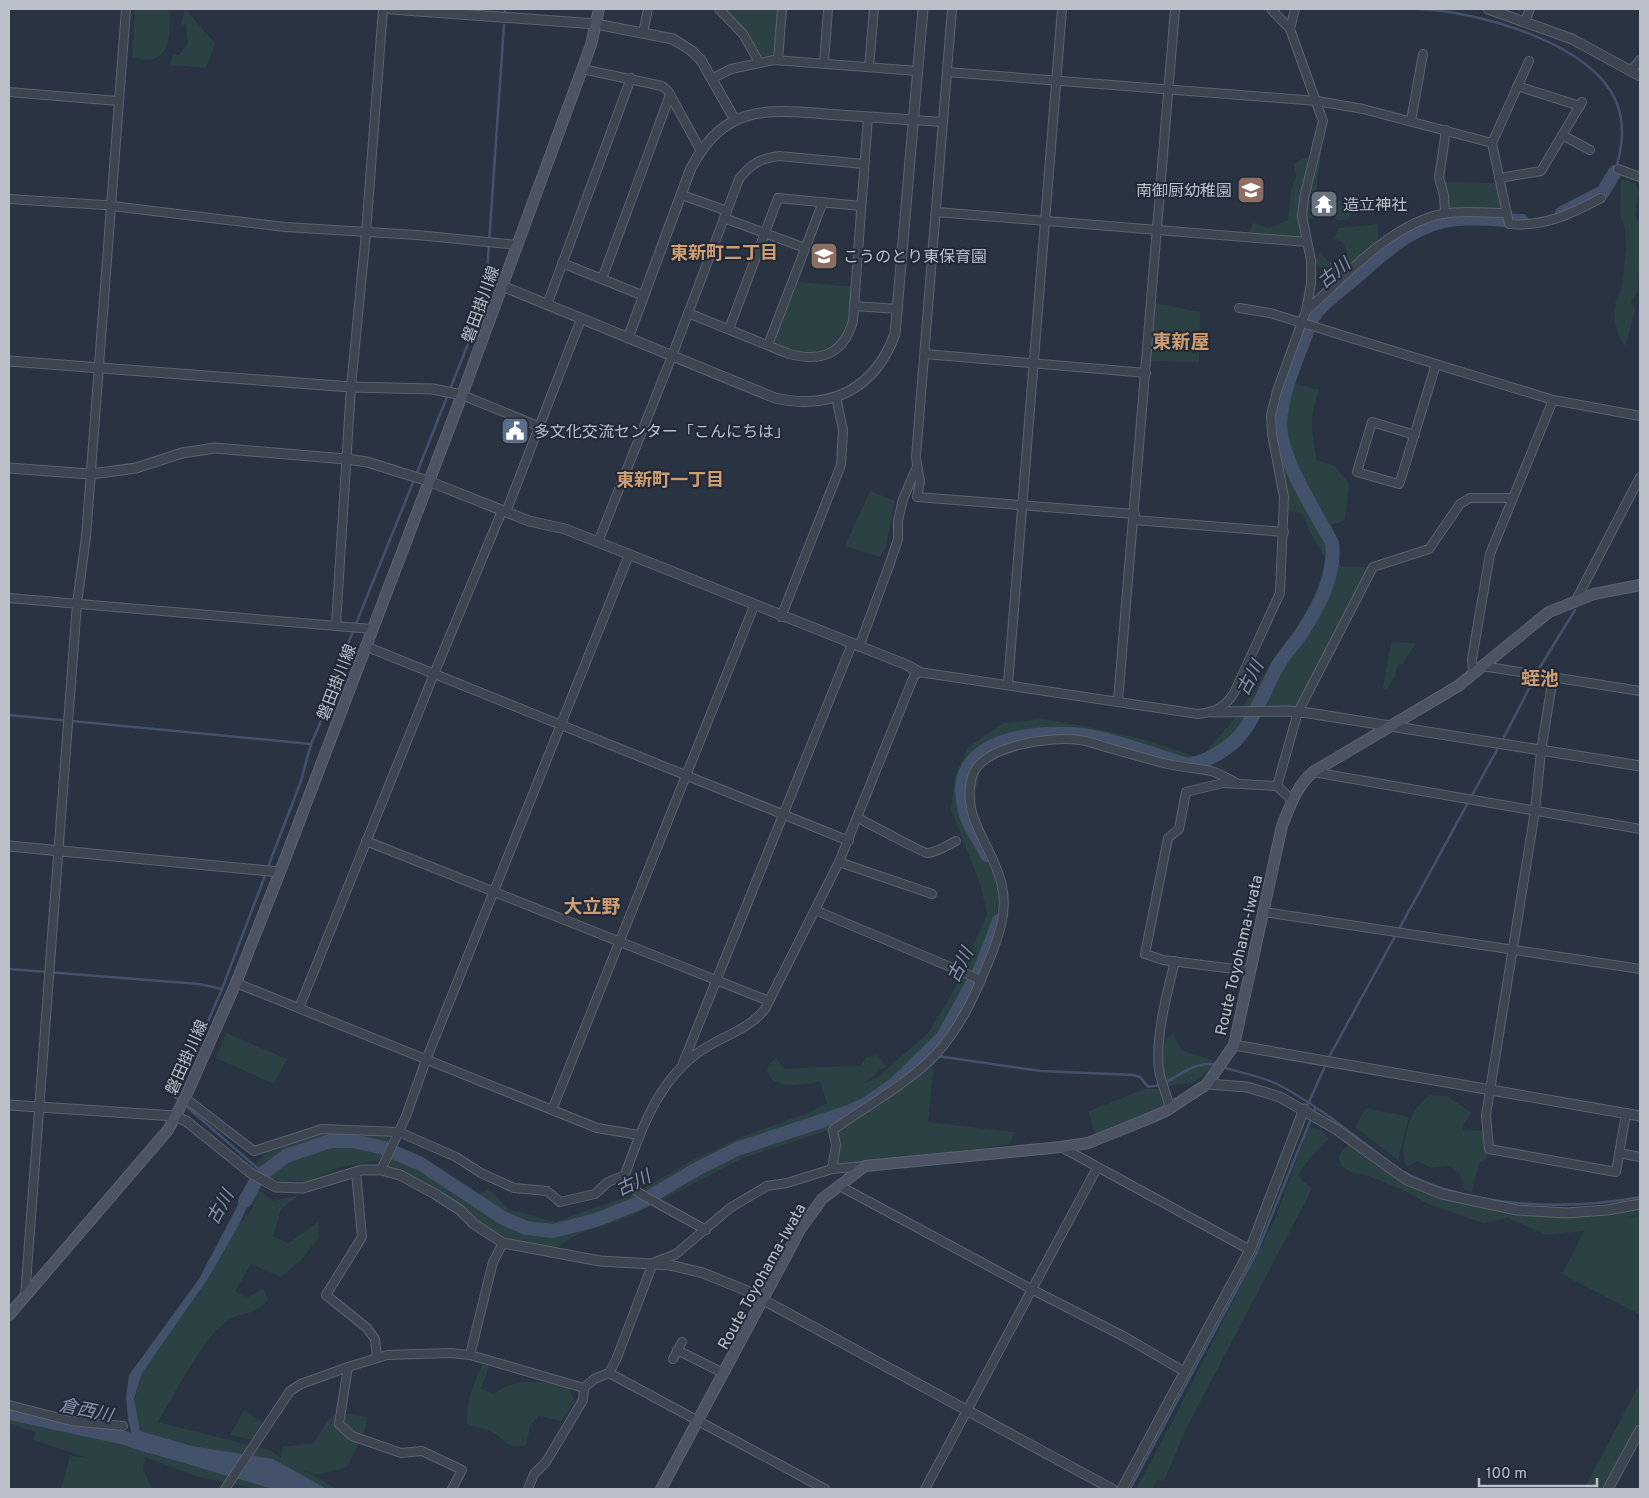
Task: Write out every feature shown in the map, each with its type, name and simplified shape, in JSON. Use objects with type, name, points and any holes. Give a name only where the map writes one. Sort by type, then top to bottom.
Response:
[{"type":"main road","name":"磐田掛川線","points":[[9,1315],[168,1130],[185,1098],[236,983],[280,872],[462,395],[582,69],[599,9]]},
{"type":"main road","name":"Route Toyohama-Iwata","points":[[661,1489],[801,1228],[822,1199],[865,1166],[1061,1147],[1106,1136],[1170,1108],[1207,1084],[1234,1045],[1282,826],[1292,800],[1303,781],[1313,772],[1458,686],[1549,612],[1594,594],[1640,585]]},
{"type":"street","points":[[25,1297],[77,603],[86,537],[126,9]]},
{"type":"street","points":[[336,625],[351,387],[366,233],[383,9]]},
{"type":"street","points":[[391,9],[596,24],[643,32],[682,44],[701,60],[736,120]]},
{"type":"street","points":[[643,32],[648,9]]},
{"type":"street","points":[[719,9],[743,34],[759,62]]},
{"type":"street","points":[[778,60],[782,9]]},
{"type":"street","points":[[824,64],[828,9]]},
{"type":"street","points":[[869,67],[874,9]]},
{"type":"street","points":[[502,286],[775,398],[802,402],[836,397],[857,387],[869,377],[884,358],[895,334],[922,9]]},
{"type":"street","points":[[952,9],[925,354],[917,468],[920,482],[917,497],[1022,505],[1284,532]]},
{"type":"street","points":[[1008,684],[1062,9]]},
{"type":"street","points":[[1118,701],[1175,9]]},
{"type":"street","points":[[1212,712],[1225,706],[1234,693],[1278,598],[1284,532],[1284,498],[1272,434],[1272,415],[1277,391],[1306,312],[1311,284],[1310,260],[1302,216],[1304,198],[1323,121],[1290,29],[1271,9]]},
{"type":"street","points":[[1290,29],[1295,9]]},
{"type":"street","points":[[1488,9],[1572,39],[1640,76]]},
{"type":"street","points":[[1525,21],[1530,9]]},
{"type":"street","points":[[1411,122],[1423,54]]},
{"type":"street","points":[[713,78],[731,69],[759,62],[778,60],[918,71]]},
{"type":"street","points":[[1631,71],[1640,60]]},
{"type":"street","points":[[1528,61],[1492,143],[1509,224],[1536,225],[1574,212],[1601,198]]},
{"type":"street","points":[[582,69],[662,86],[670,95],[702,151]]},
{"type":"street","points":[[947,72],[1317,102],[1363,109],[1492,143]]},
{"type":"street","points":[[547,305],[631,78]]},
{"type":"street","points":[[1499,178],[1541,170],[1581,104],[1517,86]]},
{"type":"street","points":[[9,92],[118,101]]},
{"type":"street","points":[[602,279],[670,95]]},
{"type":"street","points":[[628,338],[692,168],[717,132],[736,120],[759,112],[779,110],[943,122]]},
{"type":"street","points":[[688,313],[804,358],[827,355],[840,346],[850,334],[854,306],[868,117]]},
{"type":"street","points":[[1446,130],[1439,178],[1446,214]]},
{"type":"street","points":[[1562,135],[1590,150]]},
{"type":"street","points":[[598,542],[739,180],[757,161],[779,156],[864,164]]},
{"type":"street","points":[[1618,169],[1640,177]]},
{"type":"street","points":[[682,195],[764,233],[805,248]]},
{"type":"street","points":[[729,329],[778,198],[861,206]]},
{"type":"street","points":[[9,199],[110,207],[243,223],[366,233],[417,235],[517,245]]},
{"type":"street","points":[[768,345],[823,202]]},
{"type":"street","points":[[936,212],[1307,242]]},
{"type":"street","points":[[1306,312],[1360,262],[1417,222],[1459,212],[1507,213]]},
{"type":"street","points":[[562,263],[644,296]]},
{"type":"street","points":[[854,306],[898,309]]},
{"type":"street","points":[[1239,308],[1270,313],[1553,400],[1640,416]]},
{"type":"street","points":[[299,1008],[434,674],[504,511],[581,318]]},
{"type":"street","points":[[925,354],[1146,373]]},
{"type":"street","points":[[9,361],[351,387],[433,389],[462,395],[538,426]]},
{"type":"street","points":[[1415,434],[1372,422],[1358,472],[1399,484],[1415,434],[1436,364]]},
{"type":"street","points":[[781,616],[841,465],[843,430],[836,397]]},
{"type":"street","points":[[1553,400],[1512,498],[1485,571],[1472,659],[1477,669],[1553,677],[1640,691]]},
{"type":"street","points":[[9,468],[90,474],[136,468],[182,452],[215,448],[366,462],[428,481],[529,521],[565,529],[754,606],[907,665],[919,672],[1198,714],[1244,711],[1298,712],[1640,766]]},
{"type":"street","points":[[682,1067],[784,814],[890,563],[898,539],[898,521],[903,499],[917,468]]},
{"type":"street","points":[[1576,600],[1637,489],[1640,478]]},
{"type":"street","points":[[1277,786],[1298,712],[1373,567],[1429,550],[1460,504],[1470,498],[1512,498]]},
{"type":"street","points":[[382,1168],[399,1132],[492,892],[628,555]]},
{"type":"street","points":[[9,598],[372,628]]},
{"type":"street","points":[[552,1110],[688,776],[754,606]]},
{"type":"street","points":[[365,646],[849,841]]},
{"type":"street","points":[[706,1230],[639,1193],[630,1186],[625,1175],[639,1135],[664,1088],[695,1054],[752,1022],[765,1009],[849,841],[908,689],[914,676],[919,672]]},
{"type":"street","points":[[1553,677],[1541,751],[1535,811],[1486,1115],[1489,1149],[1616,1172],[1626,1113]]},
{"type":"street","points":[[832,1168],[836,1145],[833,1130],[921,1068],[949,1039],[981,980],[999,936],[1004,903],[997,868],[972,814],[968,798],[972,775],[979,763],[987,756],[1021,745],[1080,740],[1184,768],[1213,771],[1235,782]]},
{"type":"street","points":[[1313,772],[1640,829]]},
{"type":"street","points":[[1250,971],[1176,962],[1145,954],[1168,838],[1179,829],[1186,792],[1235,782],[1277,786],[1292,800]]},
{"type":"street","points":[[858,818],[896,836],[922,853],[930,853],[956,841]]},
{"type":"street","points":[[366,841],[769,1001]]},
{"type":"street","points":[[9,846],[280,872]]},
{"type":"street","points":[[839,862],[932,894]]},
{"type":"street","points":[[815,910],[981,980]]},
{"type":"street","points":[[1264,912],[1640,969]]},
{"type":"street","points":[[1170,1108],[1159,1071],[1159,1046],[1169,986],[1176,962]]},
{"type":"street","points":[[236,983],[596,1128],[639,1135]]},
{"type":"street","points":[[1234,1045],[1640,1116]]},
{"type":"street","points":[[1207,1084],[1264,1090],[1304,1109],[1407,1180],[1442,1194],[1517,1210],[1566,1213],[1640,1204]]},
{"type":"street","points":[[185,1098],[254,1151],[322,1129],[399,1132],[456,1157],[481,1173],[514,1188],[547,1191],[560,1202],[595,1194],[608,1182],[625,1175]]},
{"type":"street","points":[[9,1105],[175,1116],[186,1121],[264,1183],[276,1188],[303,1188],[356,1172],[382,1168],[400,1175],[435,1194],[460,1210],[474,1224],[502,1243],[600,1261],[653,1264],[703,1273],[745,1290],[1112,1489]]},
{"type":"street","points":[[1122,1489],[1250,1250],[1304,1109]]},
{"type":"street","points":[[1061,1147],[1250,1250]]},
{"type":"street","points":[[1619,1154],[1640,1157]]},
{"type":"street","points":[[531,1488],[534,1474],[546,1462],[583,1400],[584,1388],[594,1379],[608,1373],[616,1360],[653,1264],[676,1254],[730,1208],[767,1186],[787,1183],[832,1168],[865,1166]]},
{"type":"street","points":[[925,1489],[1098,1168]]},
{"type":"street","points":[[356,1172],[362,1237],[326,1294],[367,1328],[375,1339],[377,1358]]},
{"type":"street","points":[[838,1185],[1033,1290],[1125,1337],[1185,1372]]},
{"type":"street","points":[[470,1354],[493,1262],[502,1243]]},
{"type":"street","points":[[672,1359],[682,1342]]},
{"type":"street","points":[[677,1350],[723,1373]]},
{"type":"street","points":[[225,1489],[290,1391],[301,1384],[377,1358],[420,1353],[470,1354],[584,1388]]},
{"type":"street","points":[[348,1367],[339,1424],[352,1436],[401,1453],[422,1451],[462,1470],[452,1489]]},
{"type":"street","points":[[608,1373],[825,1489]]},
{"type":"street","points":[[9,1405],[71,1421],[123,1426]]},
{"type":"street","points":[[1608,1489],[1640,1430]]},
{"type":"green space","points":[[135,9],[170,10],[167,46],[164,52],[152,59],[132,58]]},
{"type":"green space","points":[[185,9],[215,43],[206,68],[170,65],[173,54],[179,55],[188,43],[186,24],[181,25]]},
{"type":"green space","points":[[725,9],[778,9],[775,52],[770,57],[762,56],[744,28]]},
{"type":"green space","points":[[1325,124],[1316,191],[1347,203],[1354,211],[1347,220],[1338,220],[1330,214],[1328,201],[1321,199],[1319,215],[1315,218],[1307,219],[1303,213],[1300,226],[1304,241],[1248,237],[1253,223],[1269,228],[1288,220],[1291,189],[1296,176],[1294,164],[1306,157],[1309,162],[1302,196]]},
{"type":"green space","points":[[1621,179],[1635,183],[1639,192],[1635,215],[1640,223],[1638,291],[1631,302],[1635,309],[1626,346],[1619,338],[1614,317],[1616,298],[1622,288],[1626,248],[1625,229],[1620,213]]},
{"type":"green space","points":[[1440,182],[1500,183],[1502,213],[1446,214]]},
{"type":"green space","points":[[1378,224],[1378,244],[1346,265],[1344,260],[1348,254],[1343,243],[1334,238],[1339,228]]},
{"type":"green space","points":[[1320,252],[1340,273],[1331,276],[1321,270],[1315,262]]},
{"type":"green space","points":[[798,282],[856,287],[854,306],[844,342],[836,349],[806,358],[770,346]]},
{"type":"green space","points":[[1155,303],[1200,312],[1199,362],[1147,361]]},
{"type":"green space","points":[[1302,323],[1315,327],[1295,384],[1319,390],[1312,417],[1313,441],[1317,460],[1335,466],[1349,484],[1345,520],[1331,525],[1341,567],[1373,567],[1357,589],[1298,712],[1261,711],[1239,746],[1200,770],[1080,740],[1030,744],[982,761],[976,793],[976,825],[1000,886],[994,937],[961,1019],[926,1064],[926,1055],[911,1075],[861,1111],[934,1063],[928,1122],[1014,1132],[1010,1144],[832,1169],[838,1127],[743,1158],[629,1217],[581,1233],[549,1251],[526,1246],[488,1230],[468,1210],[375,1161],[341,1167],[307,1181],[281,1181],[266,1177],[254,1168],[265,1154],[279,1143],[296,1137],[314,1133],[333,1132],[388,1133],[388,1145],[478,1195],[489,1189],[509,1209],[555,1222],[634,1194],[693,1160],[739,1138],[810,1112],[827,1103],[820,1082],[791,1085],[777,1083],[772,1079],[767,1068],[776,1058],[785,1069],[860,1066],[867,1057],[878,1055],[886,1066],[863,1084],[878,1077],[929,1032],[954,990],[987,915],[981,886],[951,809],[955,775],[968,747],[1003,723],[1042,719],[1146,740],[1200,758],[1231,723],[1299,627],[1317,593],[1326,559],[1310,532],[1303,514],[1287,511],[1277,459],[1272,412]]},
{"type":"green space","points":[[870,491],[895,501],[886,546],[880,557],[845,546]]},
{"type":"green space","points":[[1391,642],[1416,643],[1402,664],[1398,664],[1395,677],[1386,690],[1383,688]]},
{"type":"green space","points":[[226,1033],[287,1059],[274,1084],[216,1058]]},
{"type":"green space","points":[[1173,1033],[1181,1050],[1215,1061],[1195,1082],[1167,1087],[1158,1084],[1156,1079],[1166,1039]]},
{"type":"green space","points":[[1145,1089],[1158,1089],[1166,1107],[1134,1122],[1094,1134],[1089,1111]]},
{"type":"green space","points":[[1430,1095],[1447,1096],[1472,1113],[1464,1123],[1463,1130],[1484,1131],[1487,1158],[1479,1163],[1472,1192],[1463,1189],[1460,1174],[1447,1165],[1432,1168],[1418,1161],[1407,1167],[1404,1147],[1407,1129],[1420,1103]]},
{"type":"green space","points":[[1366,1108],[1409,1117],[1398,1160],[1355,1127]]},
{"type":"green space","points":[[1309,1126],[1321,1130],[1329,1138],[1308,1160],[1298,1176],[1312,1189],[1186,1429],[1164,1481],[1158,1480],[1152,1489],[1141,1489],[1137,1487],[1166,1434],[1275,1219]]},
{"type":"green space","points":[[1349,1144],[1411,1182],[1457,1197],[1566,1213],[1640,1204],[1640,1215],[1625,1217],[1640,1216],[1640,1315],[1562,1274],[1584,1231],[1546,1235],[1508,1218],[1483,1223],[1428,1204],[1403,1190],[1366,1175],[1350,1172],[1342,1166],[1338,1156]]},
{"type":"green space","points":[[257,1189],[274,1201],[299,1195],[281,1209],[273,1237],[289,1243],[318,1222],[319,1238],[300,1261],[281,1277],[251,1264],[235,1291],[248,1297],[263,1289],[268,1300],[254,1311],[228,1320],[209,1338],[158,1422],[270,1450],[281,1458],[282,1447],[314,1443],[333,1415],[345,1413],[367,1417],[365,1431],[347,1467],[315,1475],[301,1469],[337,1489],[259,1489],[199,1477],[145,1457],[143,1470],[153,1489],[61,1489],[70,1455],[91,1459],[34,1440],[35,1432],[9,1423],[9,1408],[55,1421],[146,1434],[140,1432],[134,1402],[143,1368],[200,1291],[239,1225],[252,1209]]},
{"type":"green space","points":[[491,1361],[481,1389],[494,1394],[511,1385],[540,1382],[569,1388],[575,1402],[561,1421],[539,1416],[530,1426],[526,1445],[509,1445],[490,1431],[467,1424],[467,1409],[473,1385],[483,1364]]},
{"type":"green space","points":[[1640,1383],[1640,1421],[1602,1489],[1584,1489]]},
{"type":"green space","points":[[244,1410],[263,1423],[254,1440],[230,1435]]},
{"type":"water","points":[[250,1182],[256,1187],[239,1225],[207,1280],[142,1373],[134,1399],[140,1431],[192,1446],[273,1459],[327,1489],[273,1489],[146,1452],[130,1443],[132,1436],[126,1396],[129,1375],[199,1279]]},
{"type":"waterway","points":[[1418,9],[1442,11],[1500,23],[1557,46],[1582,62],[1602,80],[1616,101],[1619,110],[1622,137],[1620,155],[1615,172],[1640,181]]},
{"type":"waterway","points":[[946,39],[948,17]]},
{"type":"waterway","points":[[416,475],[485,301],[504,25]]},
{"type":"waterway","name":"古川","points":[[1562,213],[1603,192],[1615,172]]},
{"type":"waterway","name":"古川","points":[[987,855],[970,825],[964,807],[963,784],[969,766],[982,753],[999,743],[1019,737],[1041,734],[1082,735],[1121,744],[1188,765],[1201,762],[1219,753],[1235,741],[1243,732],[1255,713],[1280,662],[1315,611],[1329,578],[1333,555],[1332,543],[1292,469],[1286,453],[1280,424],[1287,385],[1311,321],[1325,304],[1389,249],[1414,232],[1442,221],[1465,218],[1522,221]]},
{"type":"waterway","points":[[268,867],[301,781],[311,744],[331,698],[335,676],[414,480]]},
{"type":"waterway","points":[[1537,672],[1575,610]]},
{"type":"waterway","points":[[1502,741],[1535,677]]},
{"type":"waterway","points":[[9,715],[311,744]]},
{"type":"waterway","points":[[1328,1059],[1499,746]]},
{"type":"waterway","points":[[181,1102],[175,1097],[222,989],[266,873]]},
{"type":"waterway","name":"古川","points":[[245,1201],[258,1177],[286,1156],[330,1141],[353,1141],[384,1148],[421,1164],[503,1218],[526,1228],[553,1231],[596,1220],[639,1203],[697,1169],[737,1149],[849,1112],[868,1103],[896,1083],[943,1037],[981,968],[999,921]]},
{"type":"waterway","points":[[9,969],[199,984],[222,989]]},
{"type":"waterway","points":[[937,1056],[1041,1071],[1134,1075],[1140,1077],[1148,1087],[1160,1085]]},
{"type":"waterway","points":[[1165,1083],[1197,1066],[1203,1064],[1217,1065]]},
{"type":"waterway","points":[[1308,1104],[1326,1064]]},
{"type":"waterway","points":[[1223,1067],[1277,1084],[1324,1113],[1402,1171],[1457,1193],[1488,1199],[1550,1205],[1581,1204],[1640,1197]]},
{"type":"waterway","points":[[185,1105],[263,1173]]},
{"type":"waterway","points":[[1130,1489],[1256,1254],[1315,1109]]},
{"type":"waterway","name":"倉西川","points":[[9,1413],[125,1438],[148,1446]]},
{"type":"place","name":"南御厨幼稚園","points":[[1251,190]]},
{"type":"place","name":"造立神社","points":[[1324,204]]},
{"type":"place","name":"こうのとり東保育園","points":[[824,256]]},
{"type":"place","name":"多文化交流センター「こんにちは」","points":[[515,431]]},
{"type":"district","name":"東新町二丁目","points":[[724,253]]},
{"type":"district","name":"東新屋","points":[[1181,341]]},
{"type":"district","name":"東新町一丁目","points":[[670,480]]},
{"type":"district","name":"蛭池","points":[[1540,678]]},
{"type":"district","name":"大立野","points":[[592,906]]}]
